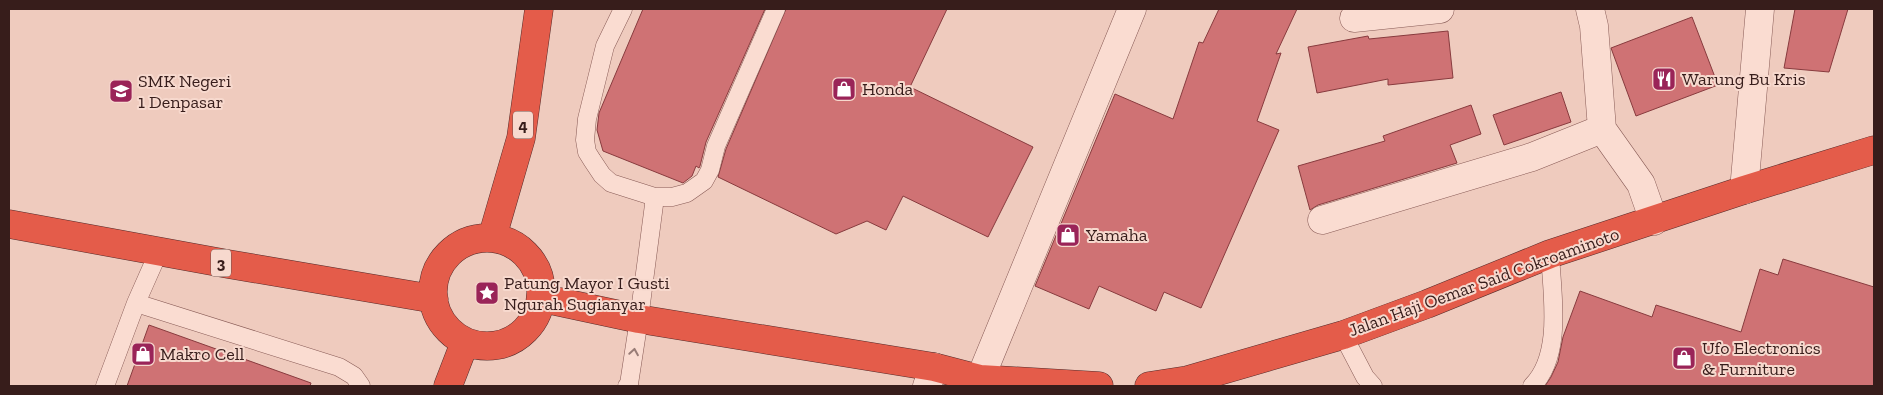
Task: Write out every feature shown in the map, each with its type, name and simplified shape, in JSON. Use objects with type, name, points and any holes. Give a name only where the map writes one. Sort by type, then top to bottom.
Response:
[{"type":"highway","name":"4","points":[[492,238],[521,138],[539,9]]},
{"type":"highway","name":"Jalan Haji Oemar Said Cokroaminoto","points":[[1149,386],[1188,380],[1344,335],[1427,304],[1550,254],[1744,190],[1874,150]]},
{"type":"highway","name":"3","points":[[9,224],[434,299]]},
{"type":"highway","points":[[492,238],[508,242],[523,250],[534,264],[540,281],[541,298],[537,314],[529,328],[517,338],[502,345],[483,347],[465,342],[453,335],[444,324],[436,312],[434,280],[442,262],[455,248],[472,240],[492,238]]},
{"type":"highway","points":[[541,298],[931,377],[1099,386]]},
{"type":"highway","points":[[448,386],[465,342]]},
{"type":"street","points":[[980,379],[1132,9]]},
{"type":"street","points":[[1354,18],[1440,9]]},
{"type":"street","points":[[1590,9],[1594,26],[1602,129],[1641,184],[1654,221]]},
{"type":"street","points":[[1744,190],[1760,9]]},
{"type":"street","points":[[1322,220],[1532,158],[1602,129]]},
{"type":"lane","points":[[623,9],[605,46],[586,119],[585,140],[587,152],[602,175],[611,183],[655,196],[672,197],[687,193],[704,181],[710,170],[716,146],[776,9]]},
{"type":"lane","points":[[627,386],[639,319],[655,196]]},
{"type":"lane","points":[[105,386],[136,303],[159,251]]},
{"type":"lane","points":[[1532,386],[1540,378],[1552,349],[1553,310],[1550,254]]},
{"type":"lane","points":[[136,303],[339,367],[354,376],[361,386]]},
{"type":"lane","points":[[1344,335],[1365,377],[1373,386]]},
{"type":"building","points":[[643,9],[765,9],[706,142],[700,166],[699,168],[696,166],[692,176],[683,183],[603,151],[597,130],[599,113]]},
{"type":"building","name":"Honda","points":[[786,9],[947,9],[910,87],[1033,147],[988,237],[903,196],[886,230],[867,221],[836,234],[718,177],[726,149]]},
{"type":"building","points":[[1219,9],[1297,9],[1276,54],[1281,53],[1257,121],[1279,130],[1201,308],[1164,292],[1156,311],[1099,286],[1089,309],[1035,286],[1115,94],[1173,119],[1199,42],[1203,43]]},
{"type":"building","points":[[1795,9],[1848,9],[1829,72],[1784,68]]},
{"type":"building","points":[[1692,17],[1718,85],[1636,116],[1611,48]]},
{"type":"building","points":[[1448,31],[1453,78],[1388,85],[1388,79],[1317,93],[1308,47],[1368,36],[1369,39]]},
{"type":"building","points":[[1561,92],[1571,122],[1504,145],[1493,115]]},
{"type":"building","points":[[1471,105],[1481,134],[1450,145],[1457,163],[1318,205],[1310,210],[1298,166],[1385,141],[1383,136]]},
{"type":"building","points":[[1783,259],[1874,287],[1874,386],[1545,386],[1558,362],[1563,337],[1580,291],[1652,317],[1656,305],[1741,332],[1760,269],[1778,275]]},
{"type":"building","points":[[149,325],[311,383],[310,386],[127,386]]},
{"type":"place","name":"Warung Bu Kris","points":[[1664,79]]},
{"type":"place","name":"Honda","points":[[844,89]]},
{"type":"place","name":"SMK Negeri 1 Denpasar","points":[[121,91]]},
{"type":"place","name":"Yamaha","points":[[1068,235]]},
{"type":"place","name":"Patung Mayor I Gusti Ngurah Sugianyar","points":[[487,293]]},
{"type":"place","name":"Makro Cell","points":[[143,354]]},
{"type":"place","name":"Ufo Electronics & Furniture","points":[[1684,358]]}]
